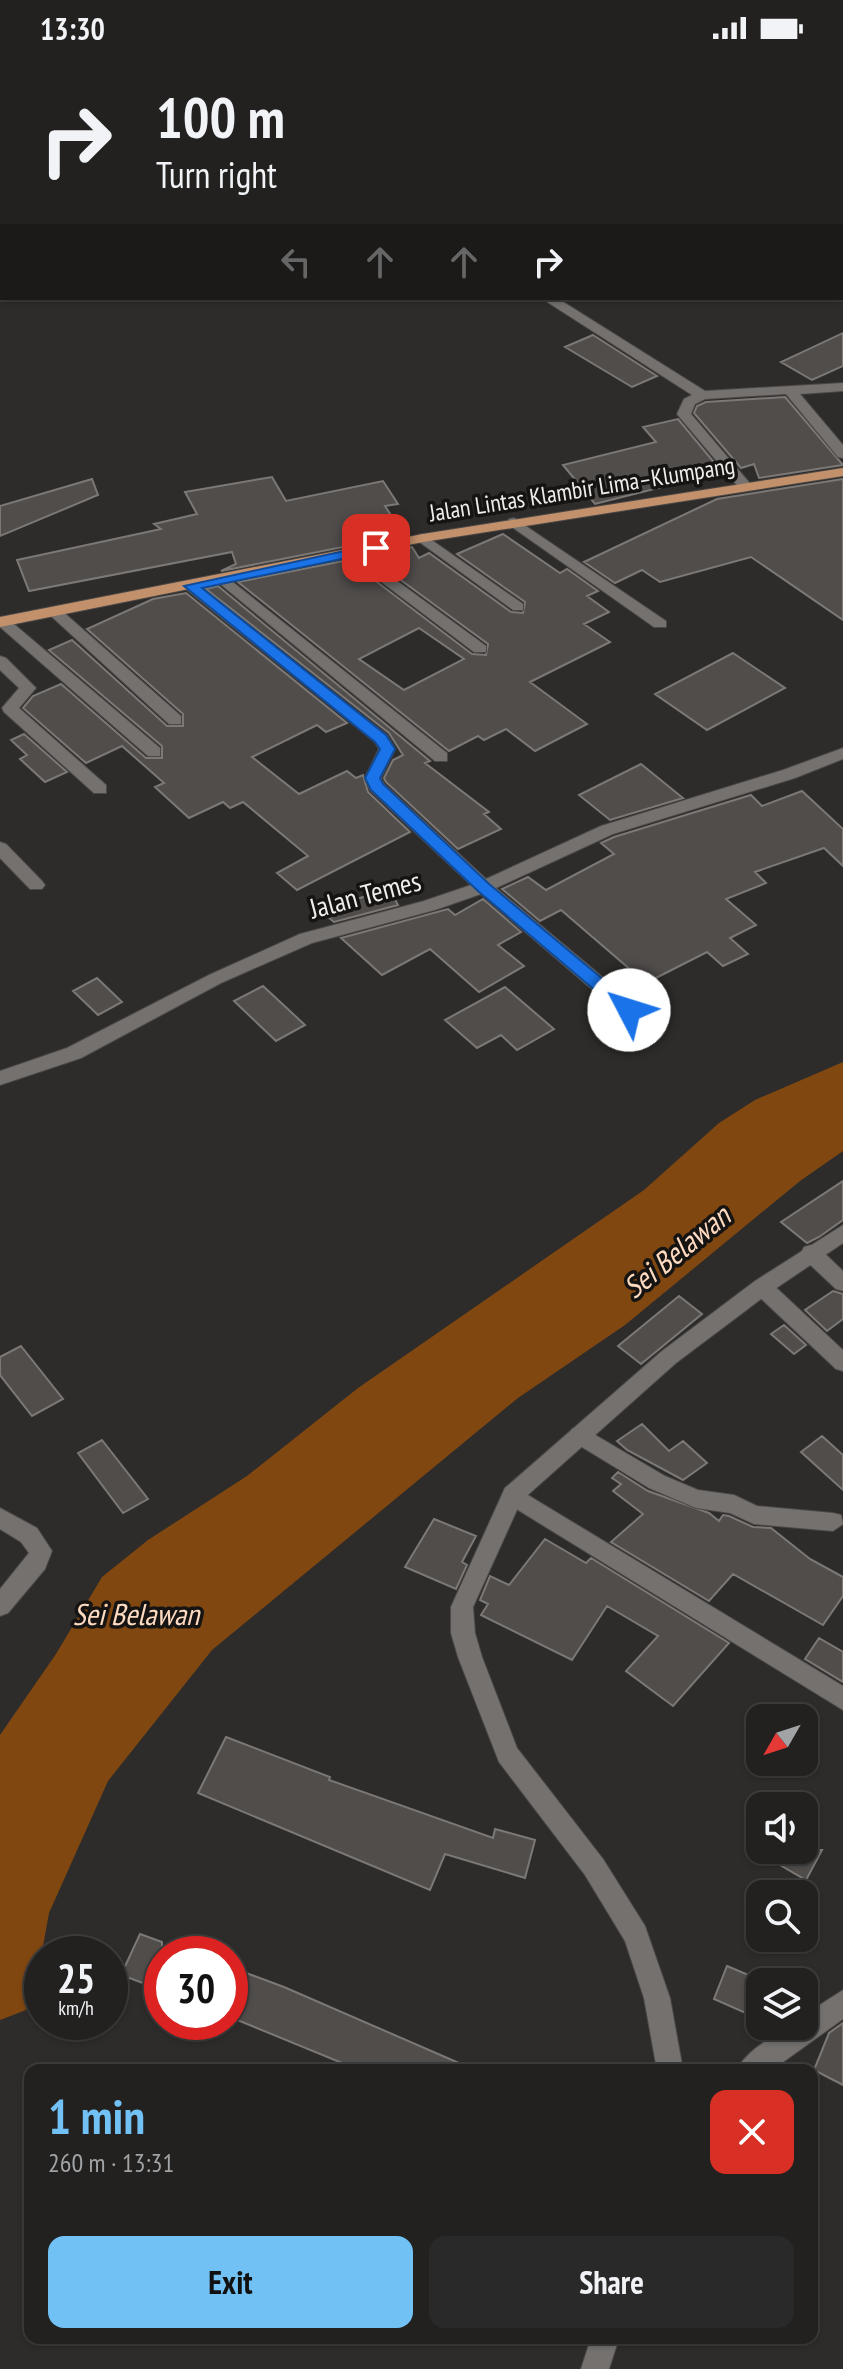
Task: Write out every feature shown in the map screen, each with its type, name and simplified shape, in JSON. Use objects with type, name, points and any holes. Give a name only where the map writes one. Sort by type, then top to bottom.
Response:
[{"type":"main road","name":"Jalan Lintas Klambir Lima–Klumpang","points":[[2,622],[423,538],[843,472]]},
{"type":"street","points":[[551,300],[702,395]]},
{"type":"street","points":[[746,487],[684,414],[689,402],[702,395],[843,387]]},
{"type":"street","points":[[790,390],[843,454]]},
{"type":"street","points":[[514,522],[660,624]]},
{"type":"street","points":[[423,538],[518,607]]},
{"type":"street","points":[[352,553],[480,649]]},
{"type":"street","points":[[224,580],[441,757]]},
{"type":"street","points":[[191,586],[381,739],[387,749],[373,778],[376,786],[484,887],[629,1010]]},
{"type":"street","points":[[56,613],[175,720]]},
{"type":"street","points":[[2,622],[154,752]]},
{"type":"street","points":[[0,661],[28,688],[10,708],[100,789]]},
{"type":"street","name":"Jalan Temes","points":[[0,1078],[74,1053],[215,979],[306,938],[419,909],[484,887],[607,830],[789,774],[843,753]]},
{"type":"street","points":[[0,848],[36,885]]},
{"type":"street","points":[[669,2064],[657,1998],[636,1935],[594,1867],[508,1754],[463,1633],[462,1607],[513,1495],[669,1357],[762,1287],[843,1233]]},
{"type":"street","points":[[811,1253],[843,1283]]},
{"type":"street","points":[[762,1287],[843,1363]]},
{"type":"street","points":[[580,1435],[657,1482],[696,1499],[734,1504],[754,1515],[833,1522]]},
{"type":"street","points":[[513,1495],[843,1699]]},
{"type":"street","points":[[0,1517],[29,1535],[41,1551],[37,1562],[0,1606]]},
{"type":"street","points":[[758,2064],[843,2003]]},
{"type":"street","points":[[595,2369],[603,2344]]},
{"type":"water","name":"Sei Belawan","points":[[843,1062],[843,1136],[706,1213],[576,1300],[496,1365],[366,1481],[198,1615],[129,1691],[69,1775],[20,1865],[0,1912],[0,1735],[56,1654],[102,1577],[148,1540],[247,1476],[358,1388],[644,1190],[719,1123],[755,1100]]},
{"type":"building","points":[[843,333],[843,366],[812,380],[781,362]]},
{"type":"building","points":[[593,335],[657,376],[632,387],[565,347]]},
{"type":"building","points":[[785,397],[843,465],[759,478],[754,464],[741,468],[694,413],[697,406],[706,402]]},
{"type":"building","points":[[678,419],[722,472],[595,504],[563,465],[656,442],[643,427]]},
{"type":"building","points":[[272,477],[286,501],[383,481],[398,504],[385,506],[404,535],[221,571],[236,564],[232,552],[29,591],[17,560],[161,529],[154,524],[197,514],[185,492]]},
{"type":"building","points":[[92,479],[98,495],[0,536],[0,506]]},
{"type":"building","points":[[843,479],[843,620],[751,557],[660,582],[642,570],[615,583],[584,562],[717,499]]},
{"type":"building","points":[[503,534],[560,573],[567,569],[598,591],[587,596],[609,612],[584,624],[610,642],[530,682],[587,724],[535,751],[506,729],[484,740],[478,736],[449,751],[238,582],[348,560],[472,654],[486,655],[488,644],[368,556],[412,547],[419,558],[429,553],[511,612],[523,613],[525,602],[457,554]],"holes":[[[419,628],[464,659],[404,690],[359,659]]]},
{"type":"building","points":[[218,586],[430,761],[425,763],[489,812],[484,814],[501,829],[458,849],[386,782],[384,778],[393,760],[403,755],[389,733],[206,589]]},
{"type":"building","points":[[186,593],[347,723],[326,732],[317,725],[252,757],[299,794],[347,771],[356,778],[363,775],[368,792],[410,832],[297,890],[277,873],[308,856],[243,802],[230,808],[223,802],[189,818],[155,787],[164,783],[122,746],[86,763],[23,708],[33,696],[61,684],[146,758],[162,758],[162,746],[49,650],[72,640],[167,726],[183,726],[183,714],[87,629],[153,599]]},
{"type":"building","points":[[733,653],[785,688],[707,730],[655,694]]},
{"type":"building","points":[[24,734],[67,772],[45,782],[20,759],[27,755],[11,740]]},
{"type":"building","points":[[641,764],[683,798],[610,820],[579,795]]},
{"type":"building","points":[[802,791],[843,829],[843,866],[824,848],[755,872],[766,883],[726,899],[756,925],[730,938],[748,954],[723,966],[707,952],[646,983],[561,910],[540,921],[502,889],[528,877],[546,890],[614,854],[601,843],[614,837],[751,795],[762,806]]},
{"type":"building","points":[[390,890],[398,905],[334,922],[318,909]]},
{"type":"building","points":[[483,899],[521,932],[498,945],[524,966],[479,992],[430,949],[382,975],[341,938],[448,909],[455,915]]},
{"type":"building","points":[[97,978],[122,1002],[98,1015],[73,991]]},
{"type":"building","points":[[263,986],[305,1025],[276,1041],[234,1001]]},
{"type":"building","points":[[505,987],[554,1029],[517,1050],[501,1035],[477,1048],[445,1020]]},
{"type":"building","points":[[843,1181],[843,1220],[819,1237],[807,1243],[781,1222]]},
{"type":"building","points":[[833,1291],[843,1294],[843,1319],[827,1331],[805,1310]]},
{"type":"building","points":[[679,1296],[702,1314],[641,1364],[618,1346]]},
{"type":"building","points":[[784,1325],[806,1345],[794,1354],[771,1334]]},
{"type":"building","points":[[21,1346],[63,1399],[32,1416],[0,1375],[0,1357]]},
{"type":"building","points":[[642,1424],[669,1451],[683,1441],[707,1463],[683,1480],[627,1450],[617,1441]]},
{"type":"building","points":[[822,1436],[843,1455],[843,1490],[801,1452]]},
{"type":"building","points":[[102,1440],[148,1499],[123,1513],[78,1453]]},
{"type":"building","points":[[618,1472],[648,1491],[709,1513],[719,1521],[723,1515],[753,1527],[771,1528],[810,1559],[843,1577],[843,1596],[823,1625],[733,1574],[709,1601],[611,1542],[643,1514],[613,1491],[621,1484],[612,1478]]},
{"type":"building","points":[[434,1519],[476,1536],[462,1562],[467,1565],[456,1589],[405,1567]]},
{"type":"building","points":[[545,1539],[586,1563],[591,1558],[729,1643],[673,1706],[626,1671],[658,1636],[607,1606],[572,1660],[481,1615],[488,1604],[480,1600],[490,1576],[509,1585]]},
{"type":"building","points":[[819,1638],[843,1652],[843,1682],[805,1659]]},
{"type":"building","points":[[226,1737],[330,1777],[329,1780],[493,1838],[495,1829],[535,1840],[525,1878],[445,1854],[430,1890],[198,1793]]},
{"type":"building","points":[[778,1864],[815,1864],[806,1880]]},
{"type":"building","points":[[140,1934],[146,1936],[144,1983],[128,1978],[128,1960]]},
{"type":"building","points":[[727,1966],[746,1974],[746,2013],[714,1999]]},
{"type":"building","points":[[248,1974],[461,2064],[344,2064],[248,2024]]},
{"type":"building","points":[[843,2023],[843,2085],[818,2072],[816,2064],[829,2033]]},
{"type":"waterway","name":"Sei Belawan","points":[[0,1985],[14,1912],[84,1760],[189,1630],[497,1381],[604,1309],[781,1167],[843,1124]]},
{"type":"route","points":[[376,548],[191,586],[381,739],[387,749],[373,778],[376,786],[426,836],[629,1010]]}]
